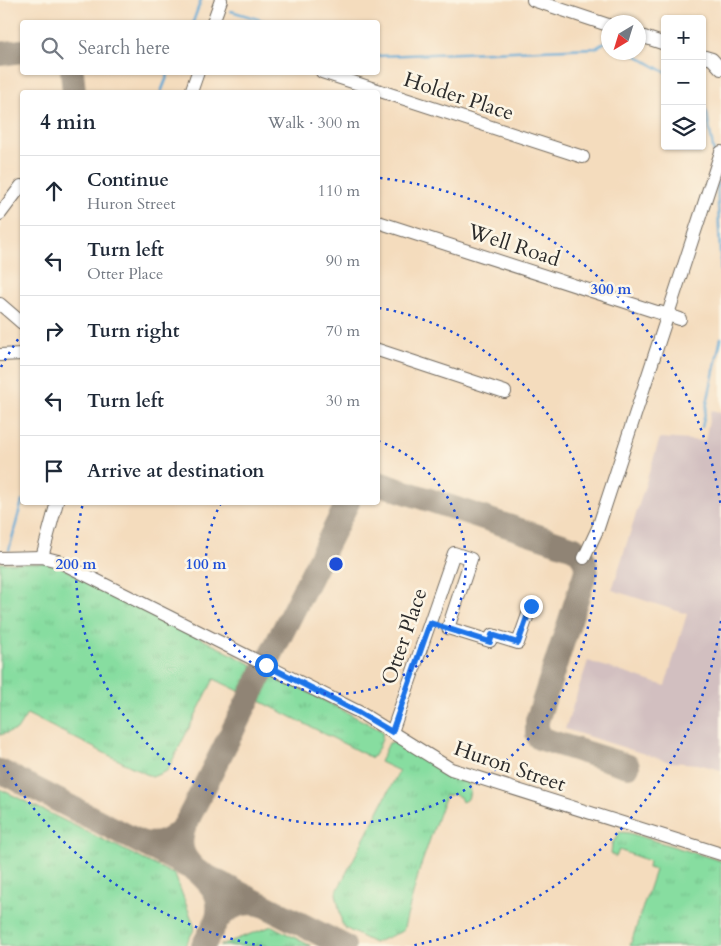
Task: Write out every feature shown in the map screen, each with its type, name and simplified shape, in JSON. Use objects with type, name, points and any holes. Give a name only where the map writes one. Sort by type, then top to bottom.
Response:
[{"type":"street","points":[[214,20],[220,0]]},
{"type":"street","points":[[533,0],[601,23]]},
{"type":"street","points":[[646,38],[661,43]]},
{"type":"street","points":[[706,58],[712,60],[721,69]]},
{"type":"street","points":[[192,90],[197,75]]},
{"type":"street","name":"Holder Place","points":[[331,75],[377,90]]},
{"type":"street","name":"Holder Place","points":[[380,91],[583,157]]},
{"type":"street","points":[[584,558],[598,528],[662,313],[721,152]]},
{"type":"street","points":[[0,214],[20,187]]},
{"type":"street","name":"Well Road","points":[[380,223],[662,313]]},
{"type":"street","points":[[424,236],[680,319]]},
{"type":"street","points":[[0,304],[20,321]]},
{"type":"street","points":[[380,351],[505,392]]},
{"type":"street","points":[[0,355],[20,354]]},
{"type":"street","points":[[42,556],[56,505]]},
{"type":"street","name":"Otter Place","points":[[392,732],[454,553],[471,559],[460,595]]},
{"type":"street","name":"Huron Street","points":[[0,558],[42,556],[58,562],[315,690],[392,732],[434,761],[451,770],[721,854]]},
{"type":"street","points":[[441,589],[460,595],[448,628]]},
{"type":"street","points":[[430,623],[490,642],[492,635],[518,643],[531,606]]},
{"type":"shaded area","points":[[711,410],[721,413],[721,770],[698,764],[670,762],[565,729],[588,661],[665,686],[687,614],[612,590],[660,438],[705,441]]},
{"type":"green space","points":[[0,563],[45,563],[59,566],[251,664],[253,668],[239,691],[214,679],[167,771],[152,777],[27,714],[17,730],[0,735]]},
{"type":"green space","points":[[272,673],[382,731],[381,741],[372,758],[260,701],[260,697]]},
{"type":"green space","points":[[398,741],[446,773],[468,781],[470,792],[468,799],[462,802],[460,797],[453,794],[445,796],[420,868],[403,931],[374,943],[345,928],[342,924],[336,893],[399,771],[380,762],[389,743]]},
{"type":"green space","points":[[0,789],[175,875],[195,928],[185,946],[0,946]]},
{"type":"green space","points":[[620,832],[629,833],[721,861],[721,946],[630,946],[655,870],[648,868],[649,861],[619,850],[616,857],[611,854],[612,844]]},
{"type":"green space","points":[[272,926],[311,946],[220,946],[221,945]]},
{"type":"waterway","points":[[194,20],[201,0]]},
{"type":"waterway","points":[[231,11],[261,20]]},
{"type":"waterway","points":[[380,56],[596,48],[601,45]]},
{"type":"waterway","points":[[644,60],[661,70]]},
{"type":"waterway","points":[[162,90],[168,75]]},
{"type":"waterway","points":[[703,105],[707,113],[714,154]]},
{"type":"waterway","points":[[717,180],[721,276]]},
{"type":"waterway","points":[[702,427],[721,338]]},
{"type":"waterway","points":[[9,550],[21,505]]},
{"type":"taxiway","points":[[0,54],[20,51]]},
{"type":"taxiway","points":[[72,75],[74,90]]},
{"type":"taxiway","points":[[380,484],[574,548],[580,553],[585,561],[586,571],[537,721],[537,734],[539,738],[628,766]]},
{"type":"taxiway","points":[[185,825],[346,505]]},
{"type":"taxiway","points":[[0,771],[344,946]]},
{"type":"taxiway","points":[[140,842],[153,844],[165,841],[185,825],[181,841],[184,854],[190,864],[215,892],[218,905],[216,922],[231,908],[249,903],[263,905]]},
{"type":"taxiway","points":[[203,946],[216,922]]},
{"type":"route","points":[[266,665],[358,712],[392,732],[430,623],[490,642],[492,635],[518,643],[531,606]]}]
